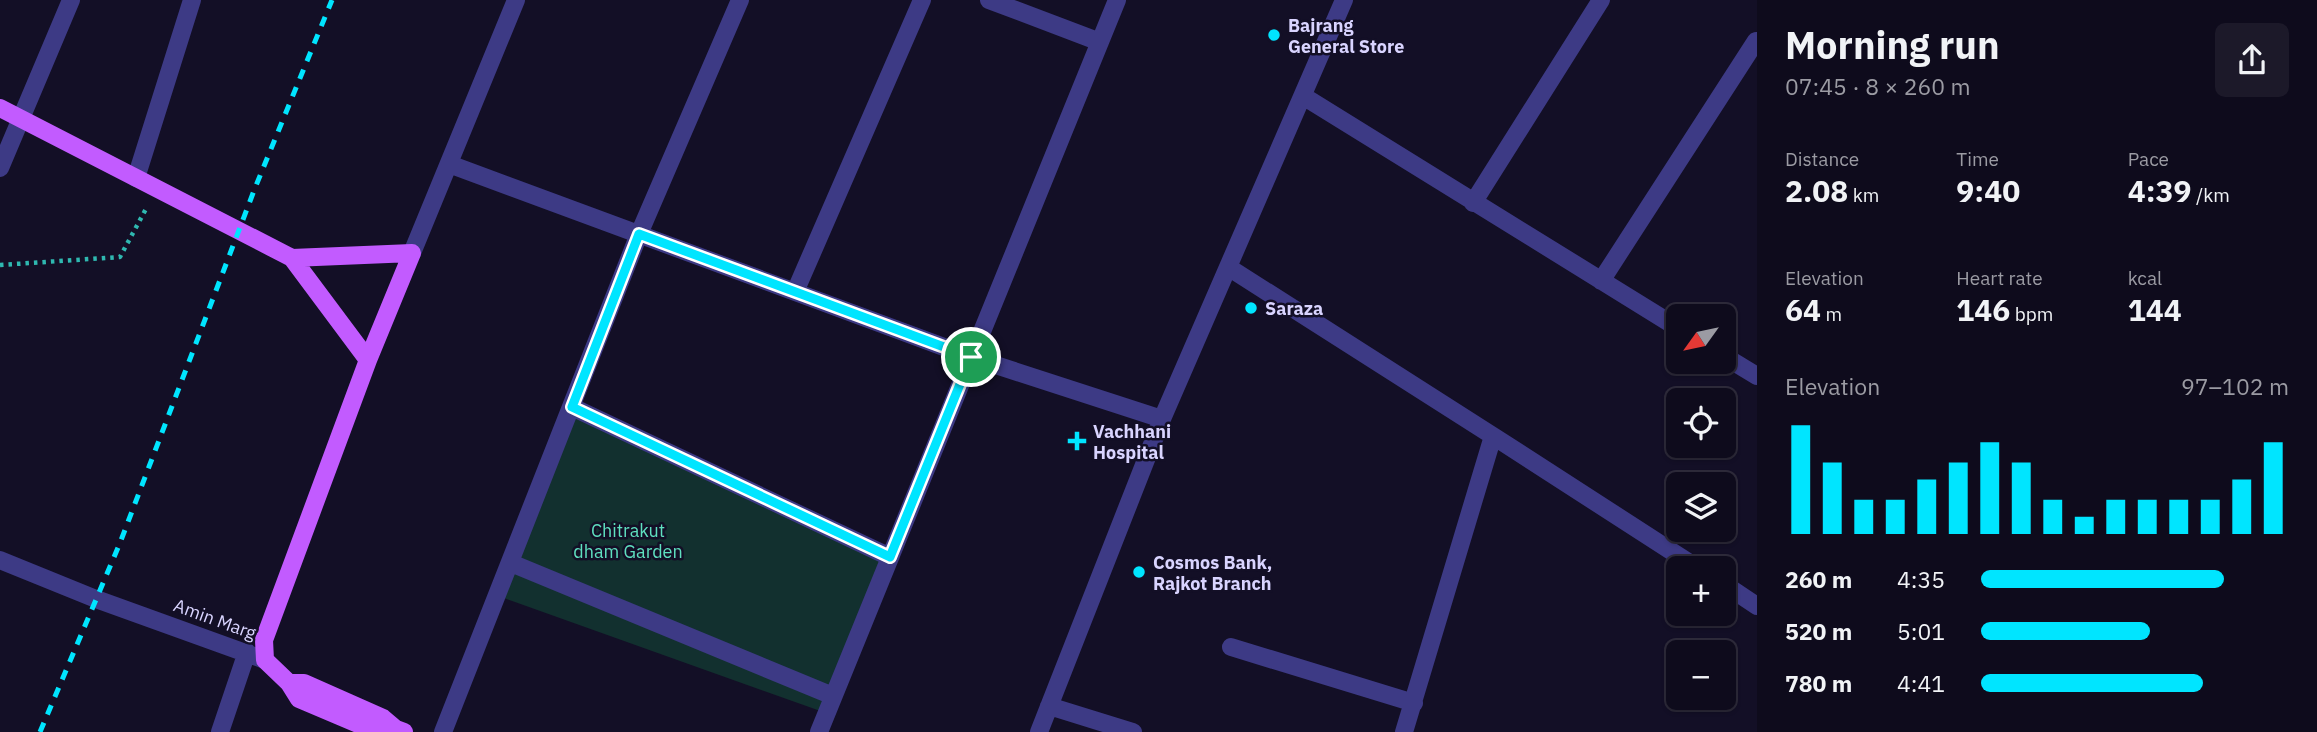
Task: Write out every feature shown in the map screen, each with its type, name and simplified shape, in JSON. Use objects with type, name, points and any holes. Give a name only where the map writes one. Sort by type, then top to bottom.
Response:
[{"type":"main road","points":[[0,108],[292,258],[369,360]]},
{"type":"main road","points":[[265,660],[264,640],[412,253],[292,258]]},
{"type":"main road","name":"Amin Marg","points":[[265,660],[289,683],[299,699],[377,732]]},
{"type":"main road","points":[[289,683],[304,683],[383,718],[395,731]]},
{"type":"street","points":[[0,168],[71,0]]},
{"type":"street","points":[[136,178],[192,0]]},
{"type":"street","points":[[412,253],[516,0]]},
{"type":"street","points":[[443,732],[639,234],[740,0]]},
{"type":"street","points":[[795,292],[922,0]]},
{"type":"street","points":[[989,0],[1100,42]]},
{"type":"street","points":[[819,732],[1117,0]]},
{"type":"street","points":[[1039,732],[1162,419],[1344,0]]},
{"type":"street","points":[[1473,203],[1601,0]]},
{"type":"street","points":[[1601,281],[1756,41]]},
{"type":"street","points":[[1303,96],[1666,321]]},
{"type":"street","points":[[449,163],[971,357],[1162,419]]},
{"type":"street","points":[[1228,267],[1679,556]]},
{"type":"street","points":[[1736,363],[1757,376]]},
{"type":"street","points":[[572,407],[890,557]]},
{"type":"street","points":[[1404,732],[1493,436]]},
{"type":"street","name":"Amin Marg","points":[[0,560],[96,599],[265,660]]},
{"type":"street","points":[[511,563],[833,696]]},
{"type":"street","points":[[1736,592],[1757,606]]},
{"type":"street","points":[[1231,647],[1414,703]]},
{"type":"street","points":[[220,732],[247,652]]},
{"type":"street","points":[[1049,706],[1133,732]]},
{"type":"path","points":[[0,265],[120,257],[157,189]]},
{"type":"green space","name":"Chitrakut dham Garden","points":[[572,407],[890,557],[826,713],[498,596]]},
{"type":"railway","points":[[40,732],[120,543],[255,188],[332,0]]},
{"type":"place","name":"Bajrang General Store","points":[[1274,35]]},
{"type":"place","name":"Saraza","points":[[1251,308]]},
{"type":"place","name":"Vachhani Hospital","points":[[1077,441]]},
{"type":"place","name":"Cosmos Bank, Rajkot Branch","points":[[1139,572]]},
{"type":"route","points":[[639,234],[971,357],[890,557],[572,407],[639,234]]}]
